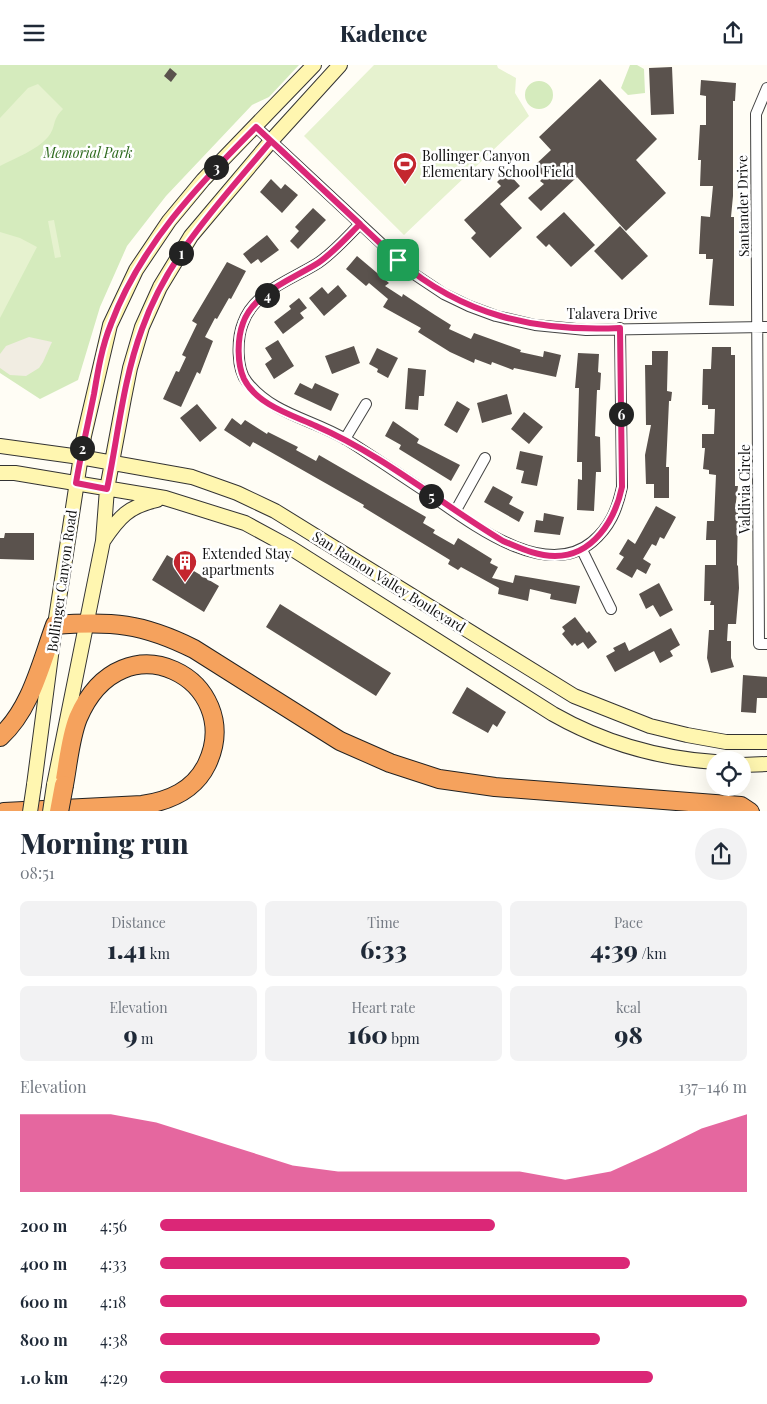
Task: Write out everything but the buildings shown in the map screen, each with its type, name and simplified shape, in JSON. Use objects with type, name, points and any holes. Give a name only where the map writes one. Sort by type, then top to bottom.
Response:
[{"type":"highway","points":[[0,737],[16,719],[26,702],[55,625],[111,623],[146,629],[194,649],[340,741],[390,763],[439,779],[496,787],[741,806],[750,811]]},
{"type":"highway","points":[[4,811],[142,805],[160,802],[177,796],[192,785],[204,770],[211,755],[215,736],[212,717],[206,701],[197,687],[184,676],[169,668],[151,664],[134,665],[118,670],[102,681],[90,697],[78,719],[59,785],[59,811]]},
{"type":"main road","name":"Bollinger Canyon Road","points":[[30,811],[80,457],[103,347],[126,289],[169,221],[203,180],[314,65]]},
{"type":"main road","name":"Bollinger Canyon Road","points":[[50,811],[59,785],[86,623],[103,541],[107,489],[130,368],[142,327],[160,287],[191,236],[271,141],[340,65]]},
{"type":"main road","name":"San Ramon Valley Boulevard","points":[[0,447],[80,457],[192,477],[237,493],[275,511],[574,696],[650,726],[687,735],[726,742],[767,742]]},
{"type":"main road","name":"San Ramon Valley Boulevard","points":[[0,473],[15,473],[165,498],[245,523],[291,548],[580,729],[604,740],[650,754],[706,762]]},
{"type":"main road","points":[[103,541],[130,509],[165,498]]},
{"type":"main road","points":[[751,765],[767,764]]},
{"type":"street","name":"Santander Drive","points":[[763,327],[756,114],[767,88]]},
{"type":"street","name":"Talavera Drive","points":[[256,127],[414,274],[444,294],[470,306],[496,316],[535,325],[586,330],[763,327]]},
{"type":"street","points":[[360,224],[319,262],[282,282],[254,305],[243,323],[240,341],[240,364],[245,380],[261,398],[283,412],[345,439],[455,512],[503,541],[529,552],[556,556],[582,550],[604,532],[618,508],[622,487],[620,328]]},
{"type":"street","name":"Valdivia Circle","points":[[763,327],[759,644],[767,644]]},
{"type":"street","points":[[345,439],[366,404]]},
{"type":"street","points":[[455,512],[485,459]]},
{"type":"street","points":[[582,550],[611,609]]},
{"type":"green space","name":"Memorial Park","points":[[0,65],[299,65],[269,97],[252,105],[166,196],[127,246],[100,307],[78,380],[40,399],[0,373]]},
{"type":"green space","name":"Bollinger Canyon Elementary School Field","points":[[374,65],[497,65],[498,68],[516,78],[515,93],[529,116],[404,235],[304,136]]},
{"type":"green space","points":[[630,65],[637,65],[644,69],[645,93],[628,95],[621,88]]},
{"type":"green space","points":[[539,81],[549,85],[553,95],[549,105],[539,109],[529,105],[525,95],[529,85]]},
{"type":"green space","points":[[38,84],[63,109],[57,117],[51,133],[43,142],[32,150],[0,166],[0,118],[28,88]]},
{"type":"green space","points":[[54,220],[61,257],[55,258],[48,221]]},
{"type":"green space","points":[[0,232],[20,238],[37,247],[0,318]]},
{"type":"shaded area","points":[[29,337],[52,342],[43,362],[39,368],[26,376],[10,375],[0,368],[0,354],[6,346]]},
{"type":"place","name":"Bollinger Canyon Elementary School Field","points":[[405,185]]},
{"type":"place","name":"Extended Stay apartments","points":[[185,583]]},
{"type":"route","points":[[398,260],[360,224],[271,141],[191,236],[160,287],[142,327],[130,368],[107,489],[76,483],[103,347],[110,325],[126,289],[136,270],[169,221],[203,180],[256,127],[360,224],[319,262],[282,282],[254,305],[243,323],[240,341],[240,364],[245,380],[261,398],[283,412],[345,439],[455,512],[503,541],[529,552],[556,556],[582,550],[604,532],[618,508],[622,487],[620,328],[586,330],[535,325],[496,316],[444,294],[414,274],[398,260]]}]
